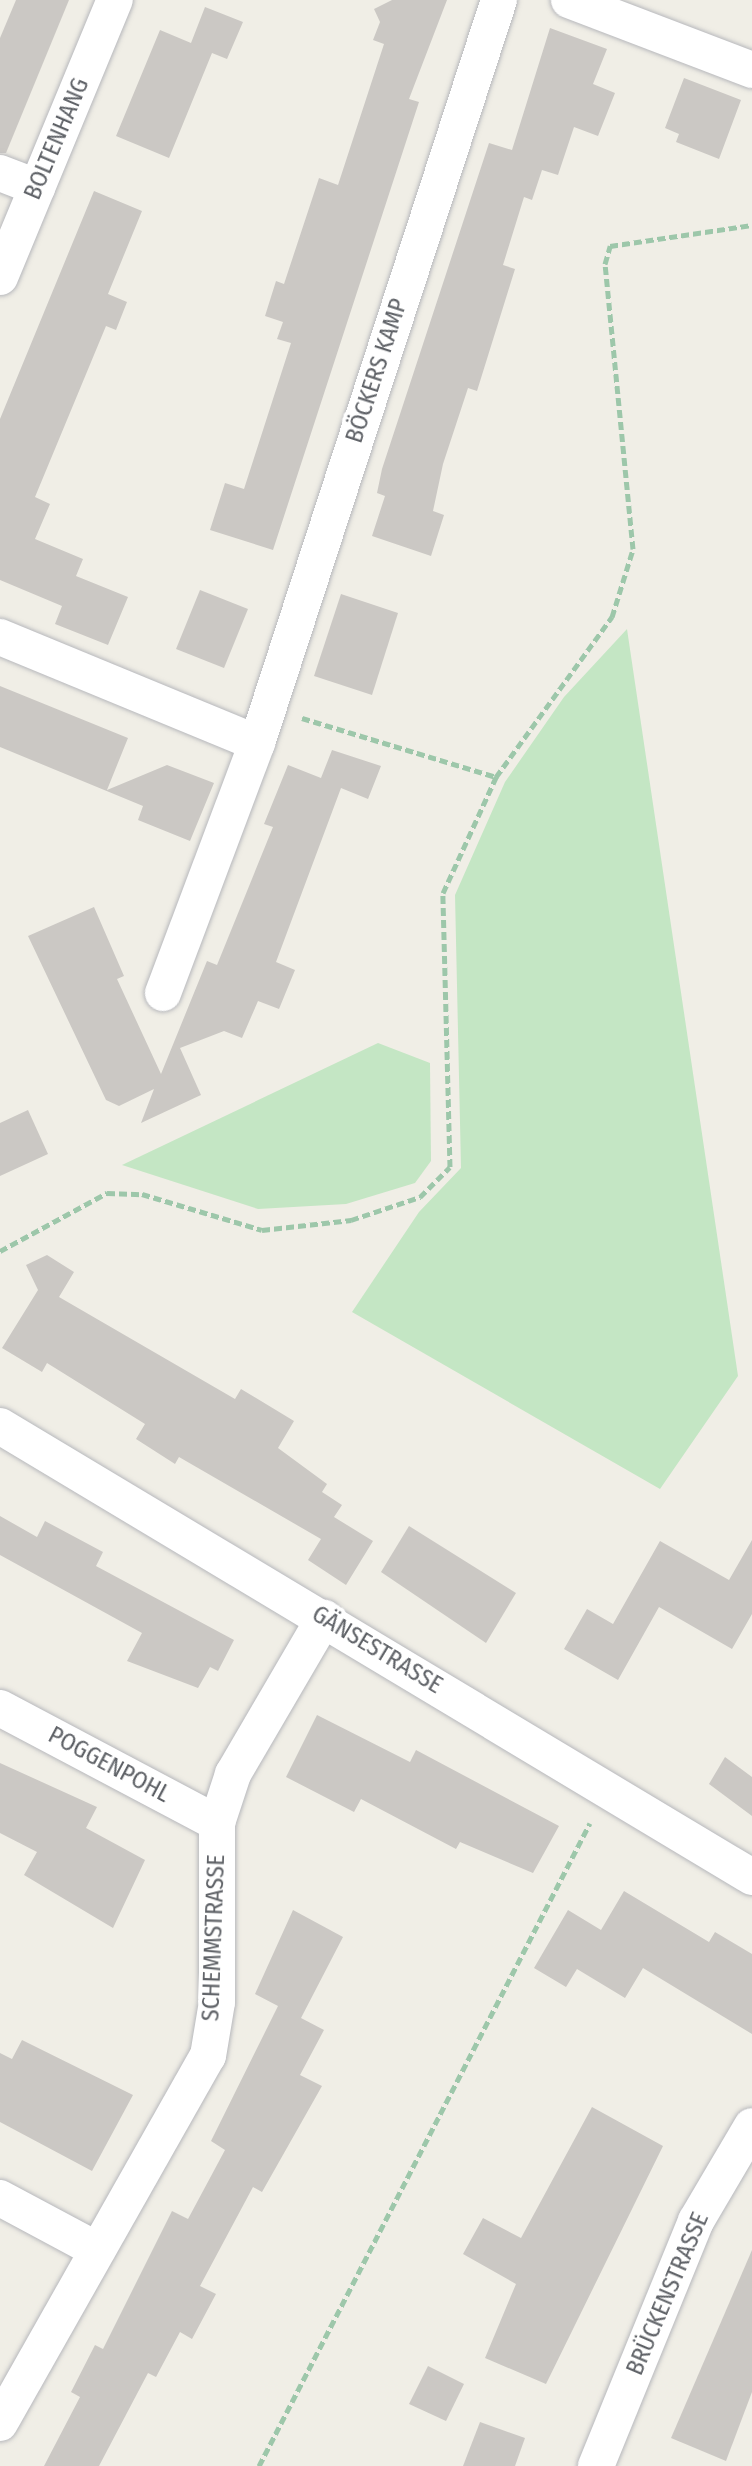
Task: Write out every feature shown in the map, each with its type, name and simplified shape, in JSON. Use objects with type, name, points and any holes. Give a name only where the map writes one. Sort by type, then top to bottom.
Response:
[{"type":"street","name":"BOLTENHANG","points":[[0,277],[115,0]]},
{"type":"street","name":"BÖCKERS KAMP","points":[[163,993],[257,743],[499,0]]},
{"type":"street","points":[[569,0],[752,70]]},
{"type":"street","points":[[0,173],[37,187]]},
{"type":"street","points":[[0,637],[257,743]]},
{"type":"street","name":"GÄNSESTRASSE","points":[[0,1426],[752,1877]]},
{"type":"street","name":"SCHEMMSTRASSE","points":[[0,2423],[208,2056],[217,2002],[217,1823],[233,1774],[324,1618]]},
{"type":"street","name":"POGGENPOHL","points":[[0,1708],[217,1823]]},
{"type":"street","name":"BRÜCKENSTRASSE","points":[[596,2466],[696,2221],[752,2126]]},
{"type":"street","points":[[0,2198],[97,2250]]},
{"type":"path","points":[[0,1251],[107,1193],[142,1194],[262,1230],[351,1220],[420,1197],[450,1167],[443,893],[496,777],[612,617],[633,549],[605,264],[610,246],[752,225]]},
{"type":"path","points":[[267,708],[496,777]]},
{"type":"path","points":[[259,2466],[608,1791]]},
{"type":"green space","points":[[627,629],[738,1376],[660,1489],[352,1312],[419,1212],[461,1168],[455,895],[505,782],[564,697]]},
{"type":"green space","points":[[378,1043],[430,1063],[431,1161],[415,1183],[346,1204],[258,1209],[122,1165]]},
{"type":"building","points":[[16,0],[69,0],[6,153],[0,153],[0,38]]},
{"type":"building","points":[[392,0],[447,0],[409,99],[419,102],[273,550],[210,530],[225,483],[244,489],[291,343],[277,339],[283,322],[265,316],[276,281],[284,284],[319,178],[338,185],[384,44],[373,40],[380,22],[374,9]]},
{"type":"building","points":[[205,7],[243,22],[227,59],[212,53],[169,158],[116,136],[160,30],[191,43]]},
{"type":"building","points":[[550,28],[607,49],[593,84],[615,93],[598,136],[574,127],[558,175],[542,170],[532,200],[524,197],[503,265],[515,269],[477,391],[468,388],[443,464],[433,511],[444,515],[431,556],[372,536],[385,496],[377,493],[382,469],[489,143],[512,150]]},
{"type":"building","points":[[684,78],[741,100],[719,159],[676,142],[679,134],[665,128]]},
{"type":"building","points":[[94,191],[142,211],[108,294],[127,302],[116,330],[106,326],[35,497],[50,504],[35,539],[83,559],[76,576],[128,597],[108,645],[55,624],[62,606],[0,580],[0,419]]},
{"type":"building","points":[[200,590],[248,609],[224,668],[176,649]]},
{"type":"building","points":[[341,594],[398,613],[372,695],[314,676]]},
{"type":"building","points":[[0,686],[128,738],[107,790],[167,765],[214,783],[190,841],[138,820],[143,806],[0,747]]},
{"type":"building","points":[[332,750],[381,766],[368,799],[341,788],[276,962],[295,970],[279,1009],[258,1001],[242,1038],[224,1031],[180,1048],[201,1095],[141,1123],[154,1089],[119,1106],[106,1100],[28,936],[94,907],[124,976],[117,979],[161,1074],[207,961],[217,965],[273,827],[264,824],[288,765],[321,778]]},
{"type":"building","points":[[28,1110],[48,1154],[0,1176],[0,1123]]},
{"type":"building","points":[[47,1255],[74,1272],[59,1297],[235,1399],[241,1389],[294,1421],[278,1448],[327,1484],[322,1492],[342,1505],[334,1517],[373,1541],[346,1585],[308,1560],[321,1539],[179,1457],[175,1464],[136,1439],[145,1424],[47,1363],[42,1372],[2,1348],[38,1290],[26,1265]]},
{"type":"building","points":[[0,1516],[37,1537],[45,1521],[103,1552],[96,1566],[234,1640],[218,1671],[210,1667],[198,1688],[127,1661],[142,1633],[0,1555]]},
{"type":"building","points":[[409,1526],[516,1593],[486,1643],[381,1572]]},
{"type":"building","points":[[752,1540],[752,1614],[732,1649],[659,1607],[618,1680],[564,1649],[587,1609],[613,1624],[660,1541],[729,1580]]},
{"type":"building","points":[[317,1715],[410,1762],[416,1750],[559,1826],[533,1873],[460,1842],[456,1849],[361,1799],[354,1812],[286,1777]]},
{"type":"building","points":[[725,1757],[752,1777],[752,1816],[709,1784]]},
{"type":"building","points":[[0,1763],[97,1807],[86,1828],[145,1860],[113,1928],[24,1875],[37,1852],[0,1833]]},
{"type":"building","points":[[624,1891],[709,1942],[715,1932],[752,1954],[752,2034],[643,1968],[625,1998],[577,1969],[566,1987],[534,1968],[568,1910],[601,1930]]},
{"type":"building","points":[[293,1910],[343,1937],[301,2018],[324,2030],[300,2075],[322,2086],[262,2192],[253,2187],[200,2286],[216,2294],[192,2339],[180,2332],[156,2377],[148,2373],[99,2466],[44,2466],[80,2397],[71,2392],[95,2345],[103,2349],[172,2211],[188,2219],[225,2150],[211,2141],[278,2006],[255,1994]]},
{"type":"building","points":[[22,2040],[133,2095],[92,2171],[0,2122],[0,2053],[12,2059]]},
{"type":"building","points":[[592,2107],[663,2146],[546,2384],[485,2358],[516,2284],[463,2254],[483,2218],[521,2238]]},
{"type":"building","points":[[752,2250],[752,2392],[726,2461],[671,2438]]},
{"type":"building","points":[[428,2366],[464,2384],[446,2421],[409,2404]]},
{"type":"building","points":[[480,2422],[525,2438],[515,2466],[463,2466]]}]
